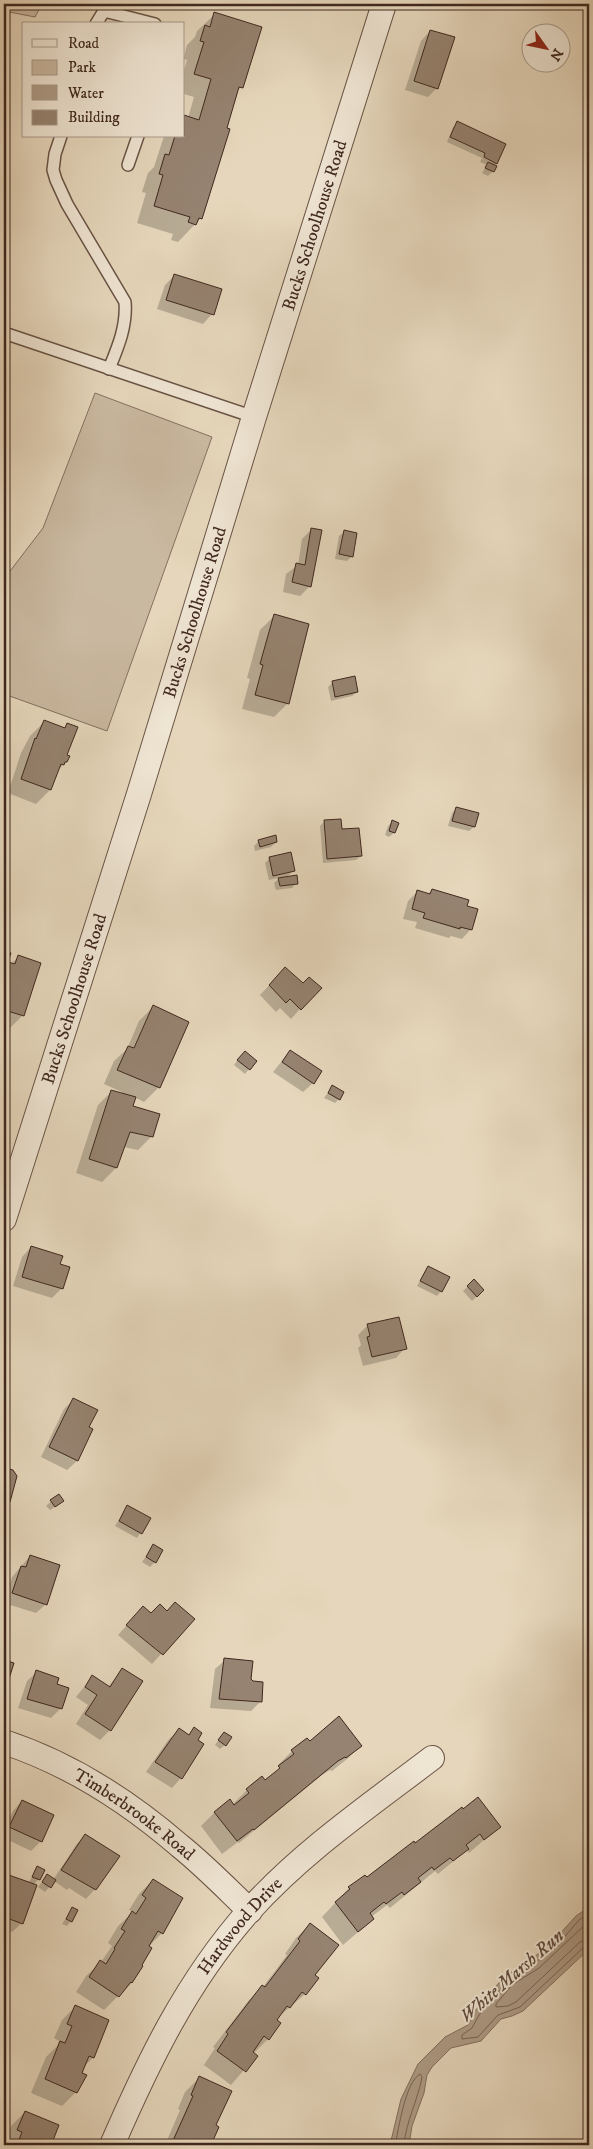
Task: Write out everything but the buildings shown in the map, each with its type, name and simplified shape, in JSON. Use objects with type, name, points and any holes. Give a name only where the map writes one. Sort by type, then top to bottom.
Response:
[{"type":"street","name":"Bucks Schoolhouse Road","points":[[4,1219],[139,794],[254,417],[384,4]]},
{"type":"street","name":"Timberbrooke Road","points":[[4,1742],[81,1775],[146,1819],[181,1846],[250,1911]]},
{"type":"street","name":"Hardwood Drive","points":[[112,2145],[139,2083],[174,2015],[209,1962],[250,1911],[325,1841],[432,1758]]},
{"type":"lane","points":[[97,22],[104,11],[147,22]]},
{"type":"lane","points":[[60,138],[55,154],[53,170],[56,180],[67,204],[125,302],[126,315],[123,333],[109,370]]},
{"type":"lane","points":[[128,165],[137,138]]},
{"type":"lane","points":[[4,333],[109,370],[254,417]]},
{"type":"green space","points":[[4,4],[42,4],[35,17],[4,11]]},
{"type":"green space","points":[[95,393],[212,437],[107,731],[4,694],[4,579],[43,528]]},
{"type":"water","name":"White Marsh Run","points":[[589,1907],[589,1949],[523,2011],[501,2019],[481,2041],[451,2048],[432,2067],[427,2075],[424,2093],[412,2126],[409,2145],[390,2145],[401,2099],[418,2064],[445,2037],[468,2025],[474,2012],[504,1977],[532,1959],[557,1937],[576,1916]]}]
